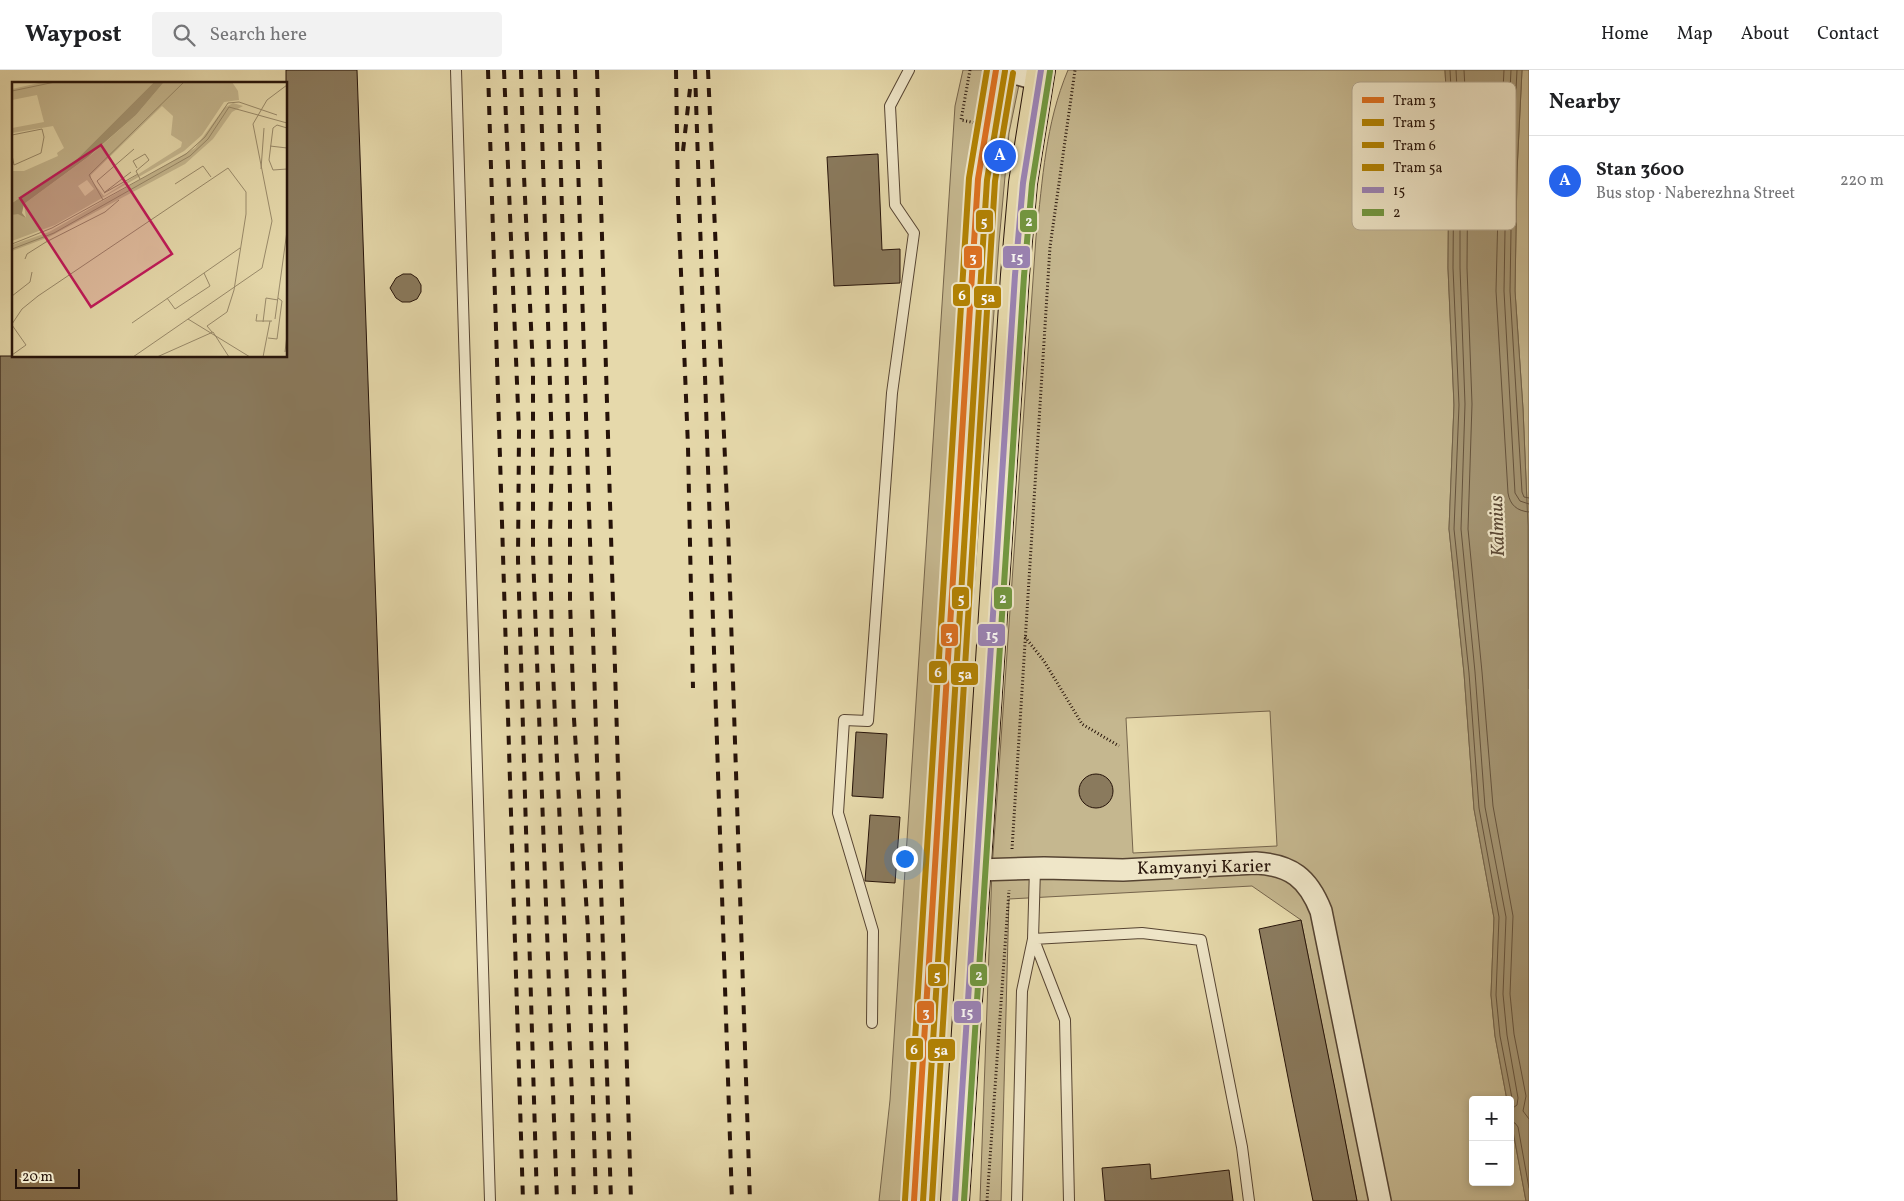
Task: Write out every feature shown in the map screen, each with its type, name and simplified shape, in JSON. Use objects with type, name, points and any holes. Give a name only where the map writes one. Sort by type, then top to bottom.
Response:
[{"type":"highway","points":[[955,1201],[978,870],[1014,284],[1023,184],[1040,75]]},
{"type":"street","points":[[1004,70],[1040,75]]},
{"type":"street","name":"Kamyanyi Karier","points":[[978,870],[1035,868],[1123,870],[1256,863],[1273,864],[1290,870],[1304,881],[1315,894],[1321,911],[1380,1201]]},
{"type":"lane","points":[[456,70],[490,1201]]},
{"type":"lane","points":[[872,1023],[873,931],[838,813],[844,720],[868,721],[892,393],[914,233],[895,205],[890,106],[909,70]]},
{"type":"lane","points":[[1017,1201],[1022,992],[1033,939],[1035,868]]},
{"type":"lane","points":[[1033,939],[1142,933],[1201,940],[1242,1147],[1248,1201]]},
{"type":"lane","points":[[1033,939],[1065,1020],[1069,1201]]},
{"type":"path","points":[[970,70],[961,120],[986,125],[999,130],[995,166]]},
{"type":"path","points":[[987,1201],[1011,869],[1050,247],[1075,70]]},
{"type":"path","points":[[1025,638],[1044,661],[1082,724],[1119,746]]},
{"type":"shaded area","points":[[963,70],[1022,70],[1009,133],[999,242],[952,894],[934,1201],[879,1201],[890,1100],[955,106]]},
{"type":"shaded area","points":[[1068,70],[1445,70],[1446,82],[1352,82],[1352,230],[1448,230],[1448,268],[1454,405],[1449,529],[1464,673],[1474,809],[1494,918],[1491,995],[1495,1036],[1506,1096],[1469,1096],[1469,1186],[1514,1186],[1514,1136],[1526,1201],[1357,1201],[1301,920],[1252,886],[1009,899],[1001,1201],[980,1201],[992,869],[1036,237],[1054,111]],"holes":[[[1270,711],[1277,846],[1133,853],[1126,718]]]},
{"type":"shaded area","points":[[1522,70],[1529,70],[1529,689],[1528,526],[1515,291],[1517,171]]},
{"type":"water","name":"Kalmius","points":[[1445,70],[1522,70],[1517,171],[1515,291],[1528,526],[1529,1201],[1526,1201],[1514,1136],[1514,1096],[1506,1096],[1495,1036],[1491,995],[1494,918],[1474,809],[1464,673],[1449,529],[1454,405],[1448,268],[1448,230],[1516,230],[1516,82],[1446,82]]},
{"type":"building","points":[[286,70],[357,70],[397,1201],[0,1201],[0,356],[12,356],[12,358],[288,358],[288,82],[286,82]]},
{"type":"building","points":[[878,154],[882,250],[900,249],[900,283],[834,286],[827,157]]},
{"type":"building","points":[[403,274],[411,274],[417,278],[421,285],[421,292],[417,299],[410,302],[402,302],[396,298],[390,288],[396,278]]},
{"type":"building","points":[[856,732],[887,734],[883,798],[852,796]]},
{"type":"building","points":[[1096,774],[1103,775],[1108,779],[1112,784],[1112,798],[1108,803],[1103,807],[1096,808],[1089,807],[1084,803],[1080,798],[1079,791],[1080,784],[1084,779],[1089,775]]},
{"type":"building","points":[[870,815],[900,817],[895,883],[865,881]]},
{"type":"building","points":[[1301,920],[1357,1201],[1313,1201],[1292,1098],[1259,929]]},
{"type":"building","points":[[1150,1164],[1151,1179],[1229,1170],[1233,1201],[1105,1201],[1102,1168]]},
{"type":"railway","points":[[488,70],[523,1201]]},
{"type":"railway","points":[[504,70],[519,431],[518,560],[537,1201]]},
{"type":"railway","points":[[521,70],[533,369],[533,553],[557,1201]]},
{"type":"railway","points":[[540,70],[552,448],[550,536],[552,649],[572,1095],[574,1201]]},
{"type":"railway","points":[[558,70],[570,491],[570,601],[574,719],[588,930],[596,1201]]},
{"type":"railway","points":[[575,70],[611,1201]]},
{"type":"railway","points":[[597,70],[631,1201]]},
{"type":"railway","points":[[676,70],[678,198],[688,447],[693,688]]},
{"type":"railway","points":[[695,70],[732,1201]]},
{"type":"railway","points":[[708,70],[728,527],[750,1201]]},
{"type":"railway","points":[[683,151],[690,89]]},
{"type":"tram line","name":"6","points":[[905,1200],[969,178],[987,70]]},
{"type":"tram line","name":"3","points":[[914,1201],[978,179],[996,70]]},
{"type":"tram line","name":"5","points":[[923,1201],[987,180],[1005,71]]},
{"type":"tram line","name":"5а","points":[[932,1201],[995,181],[1013,73]]},
{"type":"transit line","name":"15","points":[[955,1201],[1015,275],[1023,183],[1041,70]]},
{"type":"transit line","name":"2","points":[[964,1201],[1024,276],[1032,184],[1050,71]]},
{"type":"place","name":"Stan 3600","points":[[1000,156]]}]
